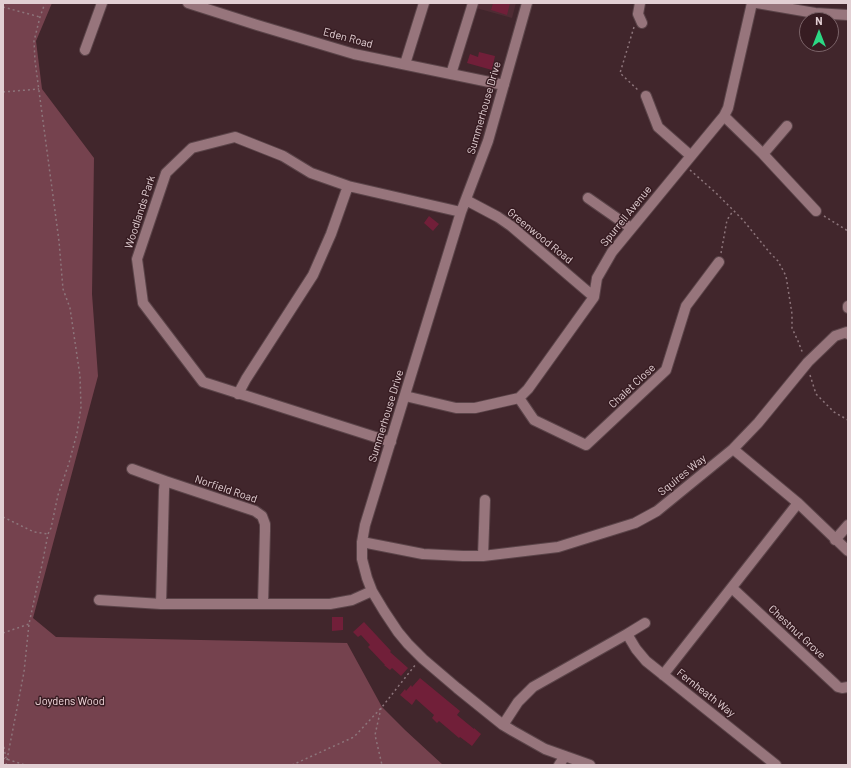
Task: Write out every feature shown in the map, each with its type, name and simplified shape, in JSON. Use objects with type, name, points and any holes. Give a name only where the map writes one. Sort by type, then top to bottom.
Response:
[{"type":"street","points":[[85,50],[102,3]]},
{"type":"street","name":"Eden Road","points":[[188,3],[354,54],[504,85]]},
{"type":"street","points":[[405,64],[424,3]]},
{"type":"street","points":[[451,74],[473,3]]},
{"type":"street","name":"Summerhouse Drive","points":[[527,3],[488,141],[461,212],[366,526],[362,542],[362,559],[372,591],[384,611],[398,632],[421,657],[457,688],[503,724],[528,740],[546,749],[590,765]]},
{"type":"street","points":[[640,3],[640,18]]},
{"type":"street","name":"Spurrell Avenue","points":[[519,398],[533,382],[594,297],[597,278],[612,252],[724,116],[728,108],[752,3]]},
{"type":"street","points":[[757,3],[815,13],[848,15]]},
{"type":"street","points":[[646,96],[658,128],[688,160]]},
{"type":"street","points":[[724,116],[763,154],[816,211]]},
{"type":"street","points":[[763,154],[787,126]]},
{"type":"street","name":"Woodlands Park","points":[[391,442],[203,382],[143,303],[137,259],[166,174],[192,148],[235,137],[283,156],[310,173],[348,186],[461,212]]},
{"type":"street","points":[[238,394],[246,379],[313,275],[331,234],[348,186]]},
{"type":"street","points":[[588,198],[631,228]]},
{"type":"street","name":"Greenwood Road","points":[[466,200],[498,217],[511,226],[594,297]]},
{"type":"street","name":"Chalet Close","points":[[519,398],[534,420],[586,445],[666,370],[686,306],[719,262]]},
{"type":"street","name":"Squires Way","points":[[362,542],[422,554],[483,556],[558,547],[635,523],[657,511],[733,449],[758,423],[806,364],[834,336],[847,332],[848,334]]},
{"type":"street","points":[[405,396],[456,408],[476,408],[519,398]]},
{"type":"street","points":[[733,449],[798,503],[848,552]]},
{"type":"street","name":"Norfield Road","points":[[132,469],[255,511],[262,516],[265,524],[263,604]]},
{"type":"street","points":[[161,604],[165,481]]},
{"type":"street","points":[[483,556],[485,500]]},
{"type":"street","points":[[663,675],[798,503]]},
{"type":"street","points":[[835,540],[848,525]]},
{"type":"street","name":"Chestnut Grove","points":[[732,588],[838,687],[848,687]]},
{"type":"street","points":[[99,600],[161,604],[330,604],[352,600],[372,591]]},
{"type":"street","points":[[503,724],[518,702],[533,687],[645,623]]},
{"type":"street","name":"Fernheath Way","points":[[627,634],[636,649],[646,661],[776,765]]},
{"type":"street","points":[[560,765],[565,756]]},
{"type":"path","points":[[6,765],[24,672],[29,624],[48,534],[51,528],[58,494],[69,463],[77,433],[81,408],[80,376],[70,308],[63,289],[59,241],[35,61],[34,41],[44,3]]},
{"type":"path","points":[[3,7],[40,17]]},
{"type":"path","points":[[640,18],[620,73],[646,96]]},
{"type":"path","points":[[493,71],[495,62]]},
{"type":"path","points":[[3,92],[39,89]]},
{"type":"path","points":[[688,160],[694,175],[715,192],[743,220],[778,261],[786,276],[792,314],[792,328],[816,394],[834,412],[848,420]]},
{"type":"path","points":[[719,262],[727,220],[733,210]]},
{"type":"path","points":[[816,211],[848,231]]},
{"type":"path","points":[[3,517],[34,532],[48,534]]},
{"type":"path","points":[[3,633],[29,624]]},
{"type":"path","points":[[292,765],[354,737],[382,707],[421,657]]},
{"type":"path","points":[[382,707],[375,735],[382,765]]},
{"type":"path","points":[[3,742],[7,760]]},
{"type":"path","points":[[3,758],[25,765]]},
{"type":"shaded area","points":[[470,3],[516,3],[512,18],[469,6]]},
{"type":"green space","name":"Joydens Wood","points":[[3,3],[52,3],[36,41],[42,89],[94,158],[92,294],[98,376],[33,618],[56,637],[347,643],[382,707],[443,765],[3,765]]},
{"type":"building","points":[[493,3],[510,3],[507,15],[491,10]]},
{"type":"building","points":[[479,52],[495,56],[492,70],[467,63],[470,54],[478,57]]},
{"type":"building","points":[[429,216],[439,224],[433,231],[424,223]]},
{"type":"building","points":[[332,617],[343,617],[343,630],[332,631]]},
{"type":"building","points":[[364,622],[391,651],[390,652],[408,668],[401,676],[392,668],[390,670],[384,665],[368,647],[370,645],[361,635],[358,637],[353,632]]},
{"type":"building","points":[[420,678],[460,711],[457,715],[481,734],[472,746],[460,737],[459,738],[439,721],[437,723],[432,718],[434,715],[416,699],[412,705],[400,695],[411,685],[412,687]]}]
